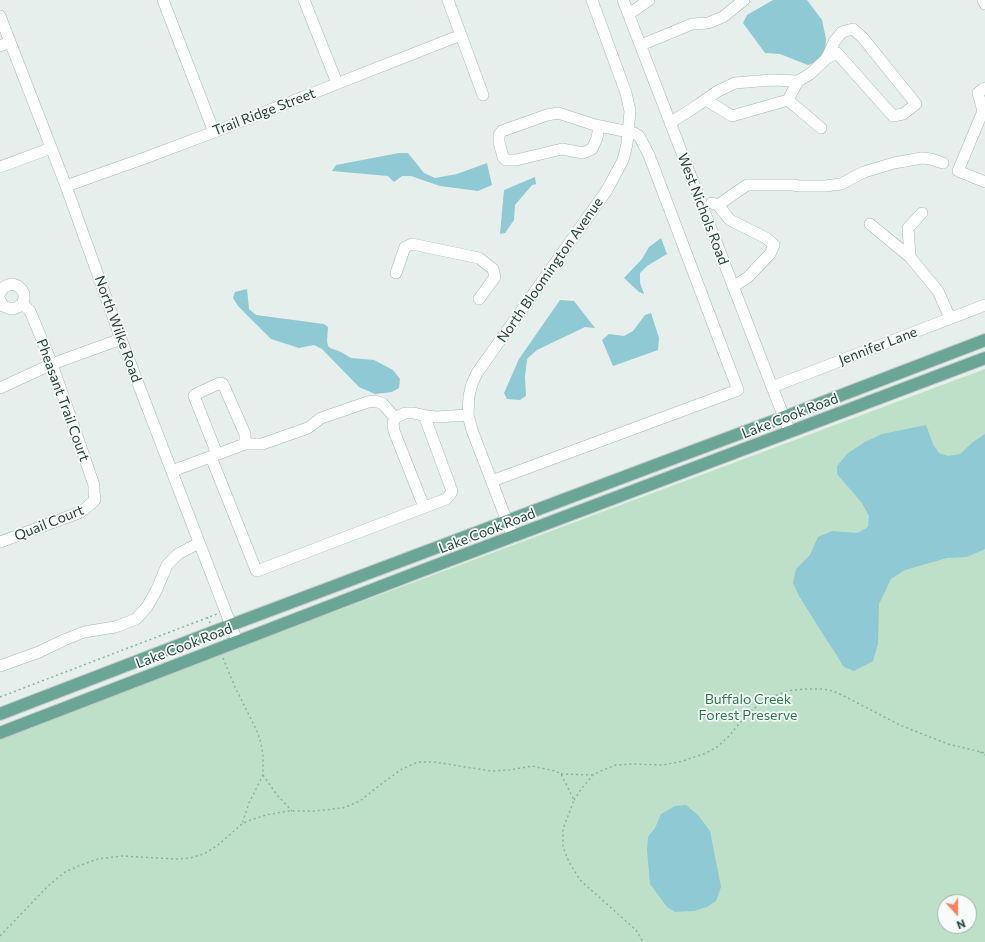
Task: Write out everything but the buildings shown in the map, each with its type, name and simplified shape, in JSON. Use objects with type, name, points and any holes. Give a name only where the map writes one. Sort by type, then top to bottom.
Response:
[{"type":"main road","name":"Lake Cook Road","points":[[0,714],[231,625],[784,418],[985,340]]},
{"type":"main road","name":"Lake Cook Road","points":[[0,733],[237,641],[985,358]]},
{"type":"street","points":[[163,0],[214,132]]},
{"type":"street","points":[[304,0],[337,84]]},
{"type":"street","points":[[448,0],[483,95]]},
{"type":"street","name":"North Bloomington Avenue","points":[[513,537],[472,430],[468,415],[469,396],[477,373],[607,190],[623,160],[628,144],[630,111],[626,93],[592,0]]},
{"type":"street","name":"West Nichols Road","points":[[624,0],[790,432]]},
{"type":"street","points":[[629,14],[649,0]]},
{"type":"street","points":[[641,45],[692,24],[708,23],[723,17],[732,4],[744,0]]},
{"type":"street","points":[[983,0],[985,4]]},
{"type":"street","name":"North Wilke Road","points":[[0,16],[5,44],[51,148],[66,186],[121,339],[237,641]]},
{"type":"street","points":[[706,100],[732,116],[788,100],[798,81],[810,74],[827,58],[837,53],[893,116],[903,114],[916,104],[863,38],[853,29],[842,32],[834,42],[827,58]]},
{"type":"street","name":"Trail Ridge Street","points":[[66,186],[214,132],[461,35]]},
{"type":"street","points":[[670,122],[706,100],[718,90],[735,83],[771,80],[798,81]]},
{"type":"street","points":[[985,88],[978,93],[984,110],[958,170],[985,182]]},
{"type":"street","points":[[788,100],[821,128]]},
{"type":"street","points":[[492,481],[738,390],[650,155],[639,136],[634,133],[599,126],[558,113],[547,115],[502,131],[499,135],[499,142],[503,157],[506,160],[516,160],[562,149],[583,153],[592,149],[597,138],[599,126]]},
{"type":"street","points":[[0,167],[51,148]]},
{"type":"street","points":[[718,205],[747,185],[825,186],[841,184],[864,172],[894,162],[922,158],[943,163]]},
{"type":"street","points":[[700,200],[718,205],[730,220],[761,236],[774,245],[770,254],[748,277],[733,287]]},
{"type":"street","points":[[910,257],[908,228],[922,213]]},
{"type":"street","points":[[870,224],[910,257],[938,291],[950,318]]},
{"type":"street","points":[[396,273],[405,247],[412,244],[479,258],[493,269],[495,276],[479,299]]},
{"type":"street","name":"Pheasant Trail Court","points":[[0,294],[4,287],[13,284],[18,286],[24,294],[22,304],[30,312],[52,364],[94,485],[95,500]]},
{"type":"street","points":[[0,300],[3,306],[13,309],[18,308],[22,304]]},
{"type":"street","name":"Jennifer Lane","points":[[772,387],[985,305]]},
{"type":"street","points":[[0,388],[52,364],[121,339]]},
{"type":"street","points":[[245,444],[245,434],[223,384],[220,383],[194,396],[214,455],[257,570],[446,499],[452,491],[424,415]]},
{"type":"street","points":[[172,471],[245,444],[262,444],[308,428],[321,418],[368,402],[375,401],[383,404],[395,418]]},
{"type":"street","points":[[424,507],[394,432],[393,423],[395,418],[405,413],[437,417],[468,415]]},
{"type":"street","name":"Quail Court","points":[[0,542],[81,512],[95,500]]},
{"type":"street","points":[[0,666],[39,652],[84,632],[115,627],[136,619],[147,607],[156,591],[167,565],[178,554],[199,543]]},
{"type":"path","points":[[0,697],[225,610]]},
{"type":"path","points":[[207,617],[213,632]]},
{"type":"path","points":[[219,648],[235,687],[257,731],[263,756],[263,776],[249,803],[242,824]]},
{"type":"path","points":[[643,942],[636,930],[580,880],[569,862],[563,847],[563,829],[574,800],[593,775],[616,765],[663,765],[688,760],[706,753],[729,736],[743,719],[760,704],[782,693],[805,689],[823,689],[832,691],[888,720],[912,730],[948,744],[985,754]]},
{"type":"path","points":[[0,936],[48,886],[65,872],[81,865],[98,859],[121,856],[177,859],[190,858],[204,854],[242,824],[266,815],[292,811],[314,811],[343,808],[354,804],[402,769],[418,762],[434,762],[491,771],[510,770],[532,766],[555,771],[561,774],[593,775]]},
{"type":"path","points":[[561,774],[574,800]]},
{"type":"path","points":[[263,776],[277,795],[292,811]]},
{"type":"green space","name":"Buffalo Creek Forest Preserve","points":[[985,369],[985,942],[0,942],[0,738]]},
{"type":"water","points":[[773,0],[807,0],[822,20],[826,39],[825,49],[817,62],[808,65],[780,54],[765,53],[743,23],[747,15]]},
{"type":"water","points":[[399,153],[408,153],[424,173],[435,178],[457,174],[487,163],[492,185],[478,191],[440,186],[411,176],[402,176],[394,182],[388,176],[332,171],[336,165]]},
{"type":"water","points":[[535,177],[536,184],[532,185],[515,205],[514,220],[505,233],[500,234],[504,190]]},
{"type":"water","points":[[661,238],[667,254],[647,266],[640,273],[640,283],[644,294],[639,292],[624,278],[642,259],[649,247]]},
{"type":"water","points":[[247,289],[249,309],[256,315],[324,324],[328,327],[327,341],[330,348],[351,358],[374,360],[393,370],[400,379],[399,388],[392,392],[375,394],[359,387],[322,349],[314,345],[299,348],[271,339],[238,306],[233,298],[235,292]]},
{"type":"water","points":[[560,300],[574,301],[595,328],[585,327],[537,350],[527,359],[525,377],[526,396],[520,400],[507,399],[504,393],[519,359]]},
{"type":"water","points":[[651,313],[659,338],[658,350],[613,366],[602,340],[609,334],[624,336],[633,331],[645,315]]},
{"type":"water","points":[[926,425],[933,444],[939,453],[948,456],[960,454],[973,442],[985,434],[985,549],[967,557],[947,558],[905,570],[891,579],[879,604],[878,644],[873,661],[854,671],[844,667],[799,596],[793,583],[796,569],[810,555],[818,537],[832,531],[858,533],[868,527],[869,516],[862,503],[837,474],[837,466],[848,453],[865,442],[882,434]]},
{"type":"water","points":[[686,805],[698,815],[710,831],[721,887],[716,901],[707,907],[694,911],[675,912],[667,907],[650,884],[647,850],[648,837],[655,828],[661,814],[675,806]]}]
